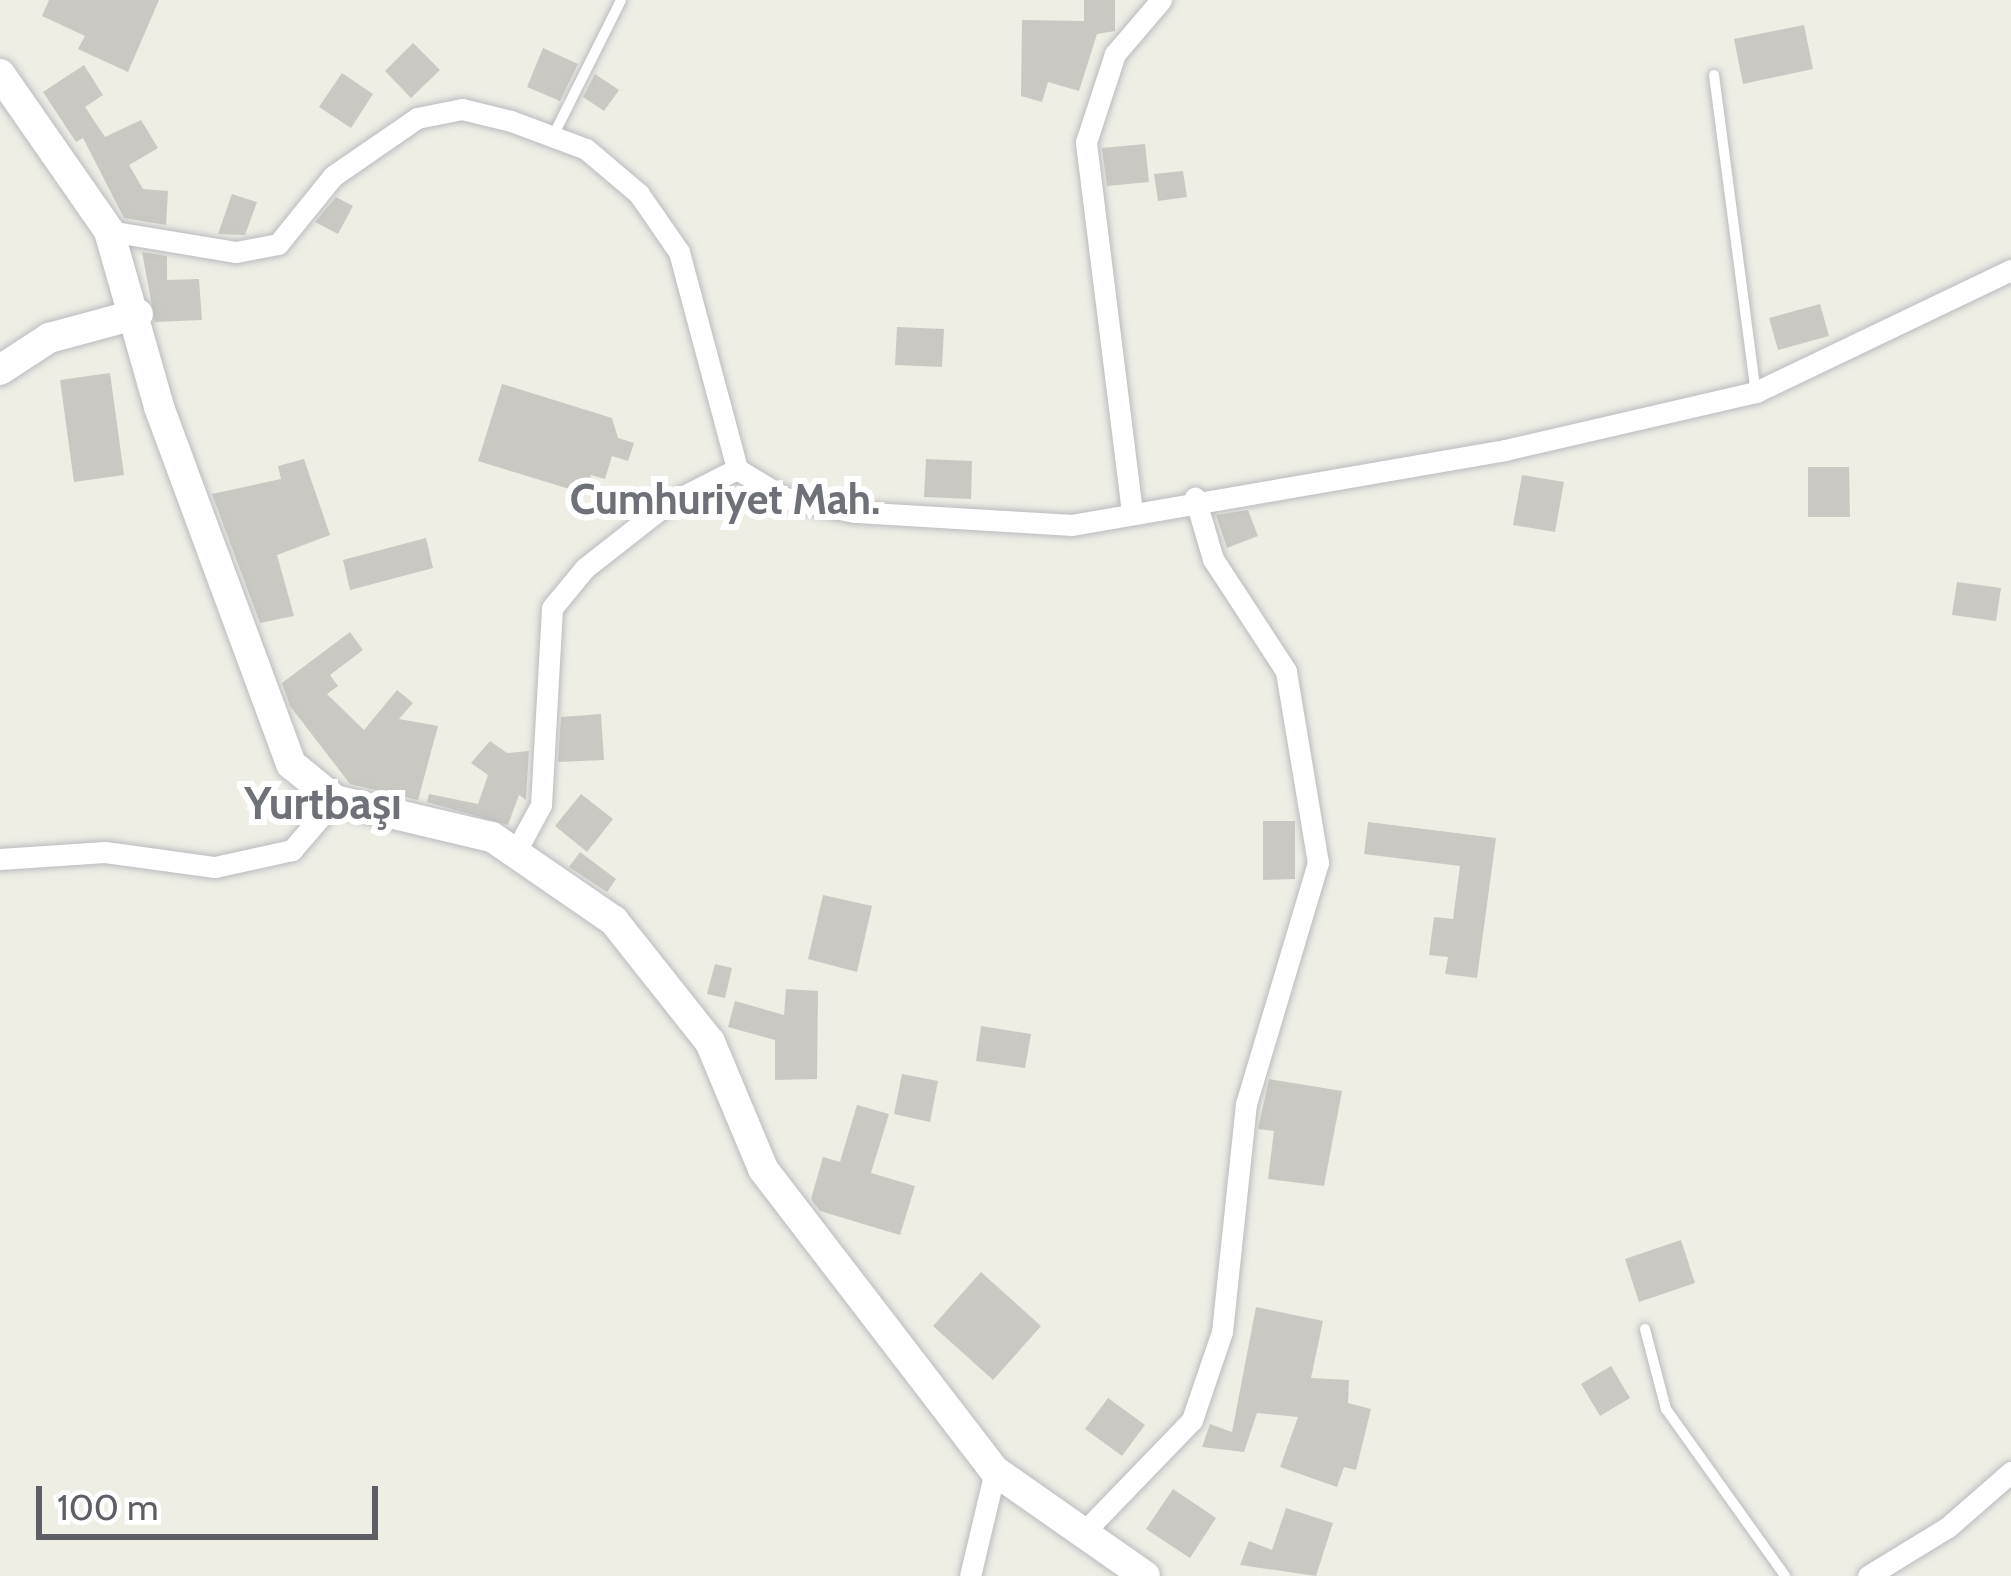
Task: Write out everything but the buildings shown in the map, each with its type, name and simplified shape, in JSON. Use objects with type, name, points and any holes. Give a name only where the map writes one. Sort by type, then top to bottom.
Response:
[{"type":"street","points":[[1132,512],[1086,142],[1115,54],[1161,0]]},
{"type":"street","points":[[0,74],[109,231],[139,314],[159,407],[291,764],[334,800],[492,837],[614,921],[710,1042],[763,1169],[994,1471],[1145,1576]]},
{"type":"street","points":[[109,231],[236,252],[278,244],[333,176],[418,118],[462,109],[553,136],[586,149],[639,194],[679,252],[737,469],[785,498],[855,512],[1071,525],[1195,498],[1505,450],[1756,392],[2011,270]]},
{"type":"street","points":[[0,370],[49,338],[139,314]]},
{"type":"street","points":[[515,853],[541,805],[552,608],[585,568],[664,506],[737,469]]},
{"type":"street","points":[[1083,1533],[1192,1420],[1222,1332],[1246,1103],[1318,863],[1286,671],[1214,559],[1195,498]]},
{"type":"street","points":[[0,859],[105,852],[215,867],[292,850],[334,800]]},
{"type":"street","points":[[970,1576],[994,1471]]},
{"type":"street","points":[[1868,1576],[1948,1527],[2011,1472]]},
{"type":"lane","points":[[553,136],[621,0]]},
{"type":"lane","points":[[1714,75],[1756,392]]},
{"type":"lane","points":[[1645,1329],[1666,1409],[1785,1576]]},
{"type":"district","name":"Cumhuriyet Mah.","points":[[725,499]]},
{"type":"district","name":"Yurtbaşı","points":[[323,804]]}]
